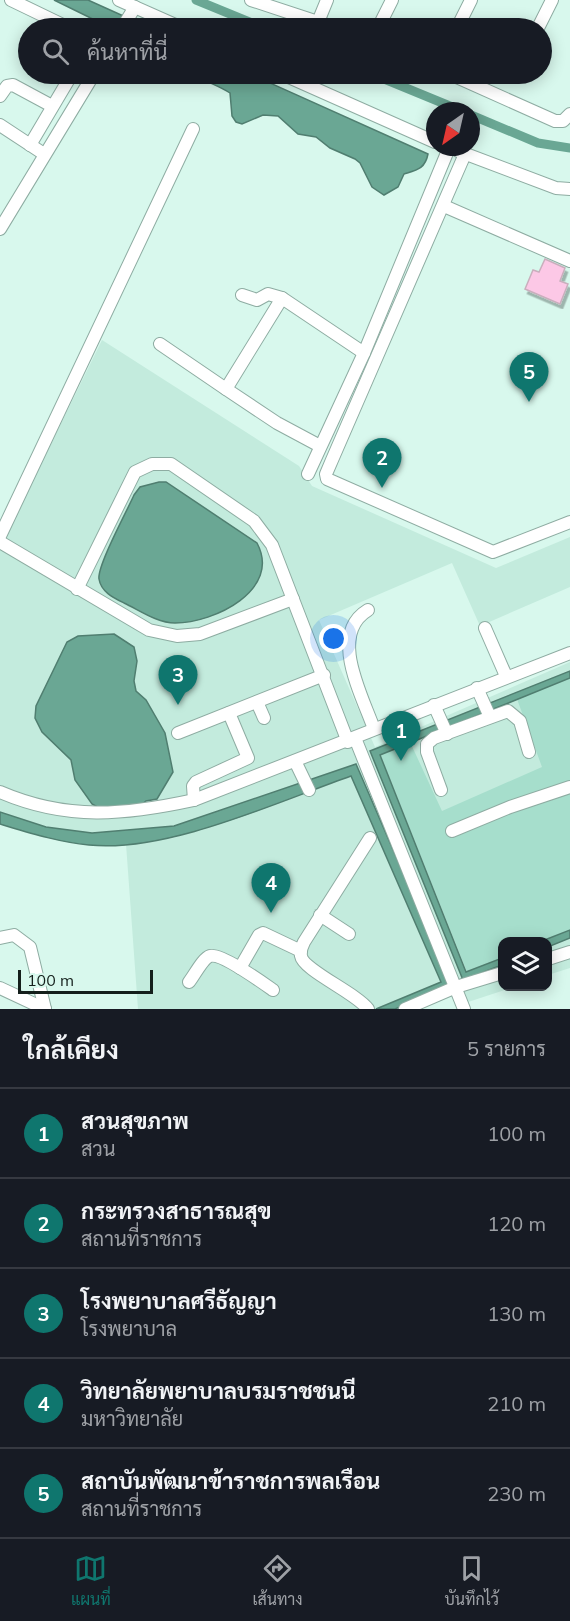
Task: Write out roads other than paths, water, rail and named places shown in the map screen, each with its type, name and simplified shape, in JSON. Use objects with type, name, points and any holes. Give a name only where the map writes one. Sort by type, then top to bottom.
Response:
[{"type":"street","points":[[11,0],[48,18]]},
{"type":"street","points":[[119,0],[129,18]]},
{"type":"street","points":[[251,0],[306,18]]},
{"type":"street","points":[[320,18],[327,0]]},
{"type":"street","points":[[383,18],[392,0]]},
{"type":"street","points":[[462,18],[471,0]]},
{"type":"street","points":[[543,18],[552,0]]},
{"type":"street","points":[[30,145],[66,84]]},
{"type":"street","points":[[0,229],[4,212],[88,84]]},
{"type":"street","points":[[304,84],[426,138]]},
{"type":"street","points":[[472,84],[555,121],[564,121],[570,114]]},
{"type":"street","points":[[0,96],[7,86],[12,85],[52,106]]},
{"type":"street","points":[[0,125],[44,154]]},
{"type":"street","points":[[0,536],[193,129]]},
{"type":"street","points":[[308,474],[364,353],[444,156]]},
{"type":"street","points":[[464,156],[326,474],[327,479],[493,552],[570,522]]},
{"type":"street","points":[[470,156],[556,188],[570,189]]},
{"type":"street","points":[[444,206],[570,261]]},
{"type":"street","points":[[242,295],[257,300],[268,294],[282,298],[364,353]]},
{"type":"street","points":[[226,389],[282,298]]},
{"type":"street","points":[[160,344],[277,423],[320,446]]},
{"type":"street","points":[[77,588],[124,491],[135,472],[142,467],[161,462],[171,464],[254,521],[272,544],[324,675],[354,742],[365,760],[464,1009]]},
{"type":"street","points":[[0,542],[149,630],[177,636],[200,634],[293,599]]},
{"type":"street","points":[[368,610],[357,617],[348,646],[374,729]]},
{"type":"street","points":[[485,628],[506,676]]},
{"type":"street","points":[[0,792],[20,801],[60,810],[103,814],[140,812],[194,800],[354,742],[374,729],[570,653]]},
{"type":"street","points":[[178,733],[324,675]]},
{"type":"street","points":[[477,688],[487,712]]},
{"type":"street","points":[[257,702],[264,718]]},
{"type":"street","points":[[434,705],[445,728]]},
{"type":"street","points":[[441,790],[427,747],[429,741],[445,728],[487,712],[508,711],[517,716],[529,752]]},
{"type":"street","points":[[194,800],[193,786],[196,782],[248,758],[229,713]]},
{"type":"street","points":[[296,764],[309,790]]},
{"type":"street","points":[[452,831],[510,807],[570,787]]},
{"type":"street","points":[[368,1009],[362,1000],[303,961],[301,951],[320,915],[370,838]]},
{"type":"street","points":[[320,915],[349,934]]},
{"type":"street","points":[[240,968],[259,935],[263,933],[301,951]]},
{"type":"street","points":[[0,938],[14,935],[22,938],[30,947],[45,1009],[20,1004],[0,988]]},
{"type":"street","points":[[552,958],[570,952]]},
{"type":"street","points":[[189,982],[210,955],[240,968],[273,990]]},
{"type":"street","points":[[405,1009],[456,987],[498,974]]},
{"type":"waterway","points":[[196,0],[240,18]]},
{"type":"waterway","points":[[396,84],[440,102]]},
{"type":"waterway","points":[[480,119],[538,143],[570,148]]},
{"type":"place","name":"สถาบันพัฒนาข้าราชการพลเรือน","points":[[529,402]]},
{"type":"place","name":"กระทรวงสาธารณสุข","points":[[382,488]]},
{"type":"place","name":"โรงพยาบาลศรีธัญญา","points":[[178,705]]},
{"type":"place","name":"สวนสุขภาพ","points":[[401,761]]},
{"type":"place","name":"วิทยาลัยพยาบาลบรมราชชนนี","points":[[271,913]]}]
